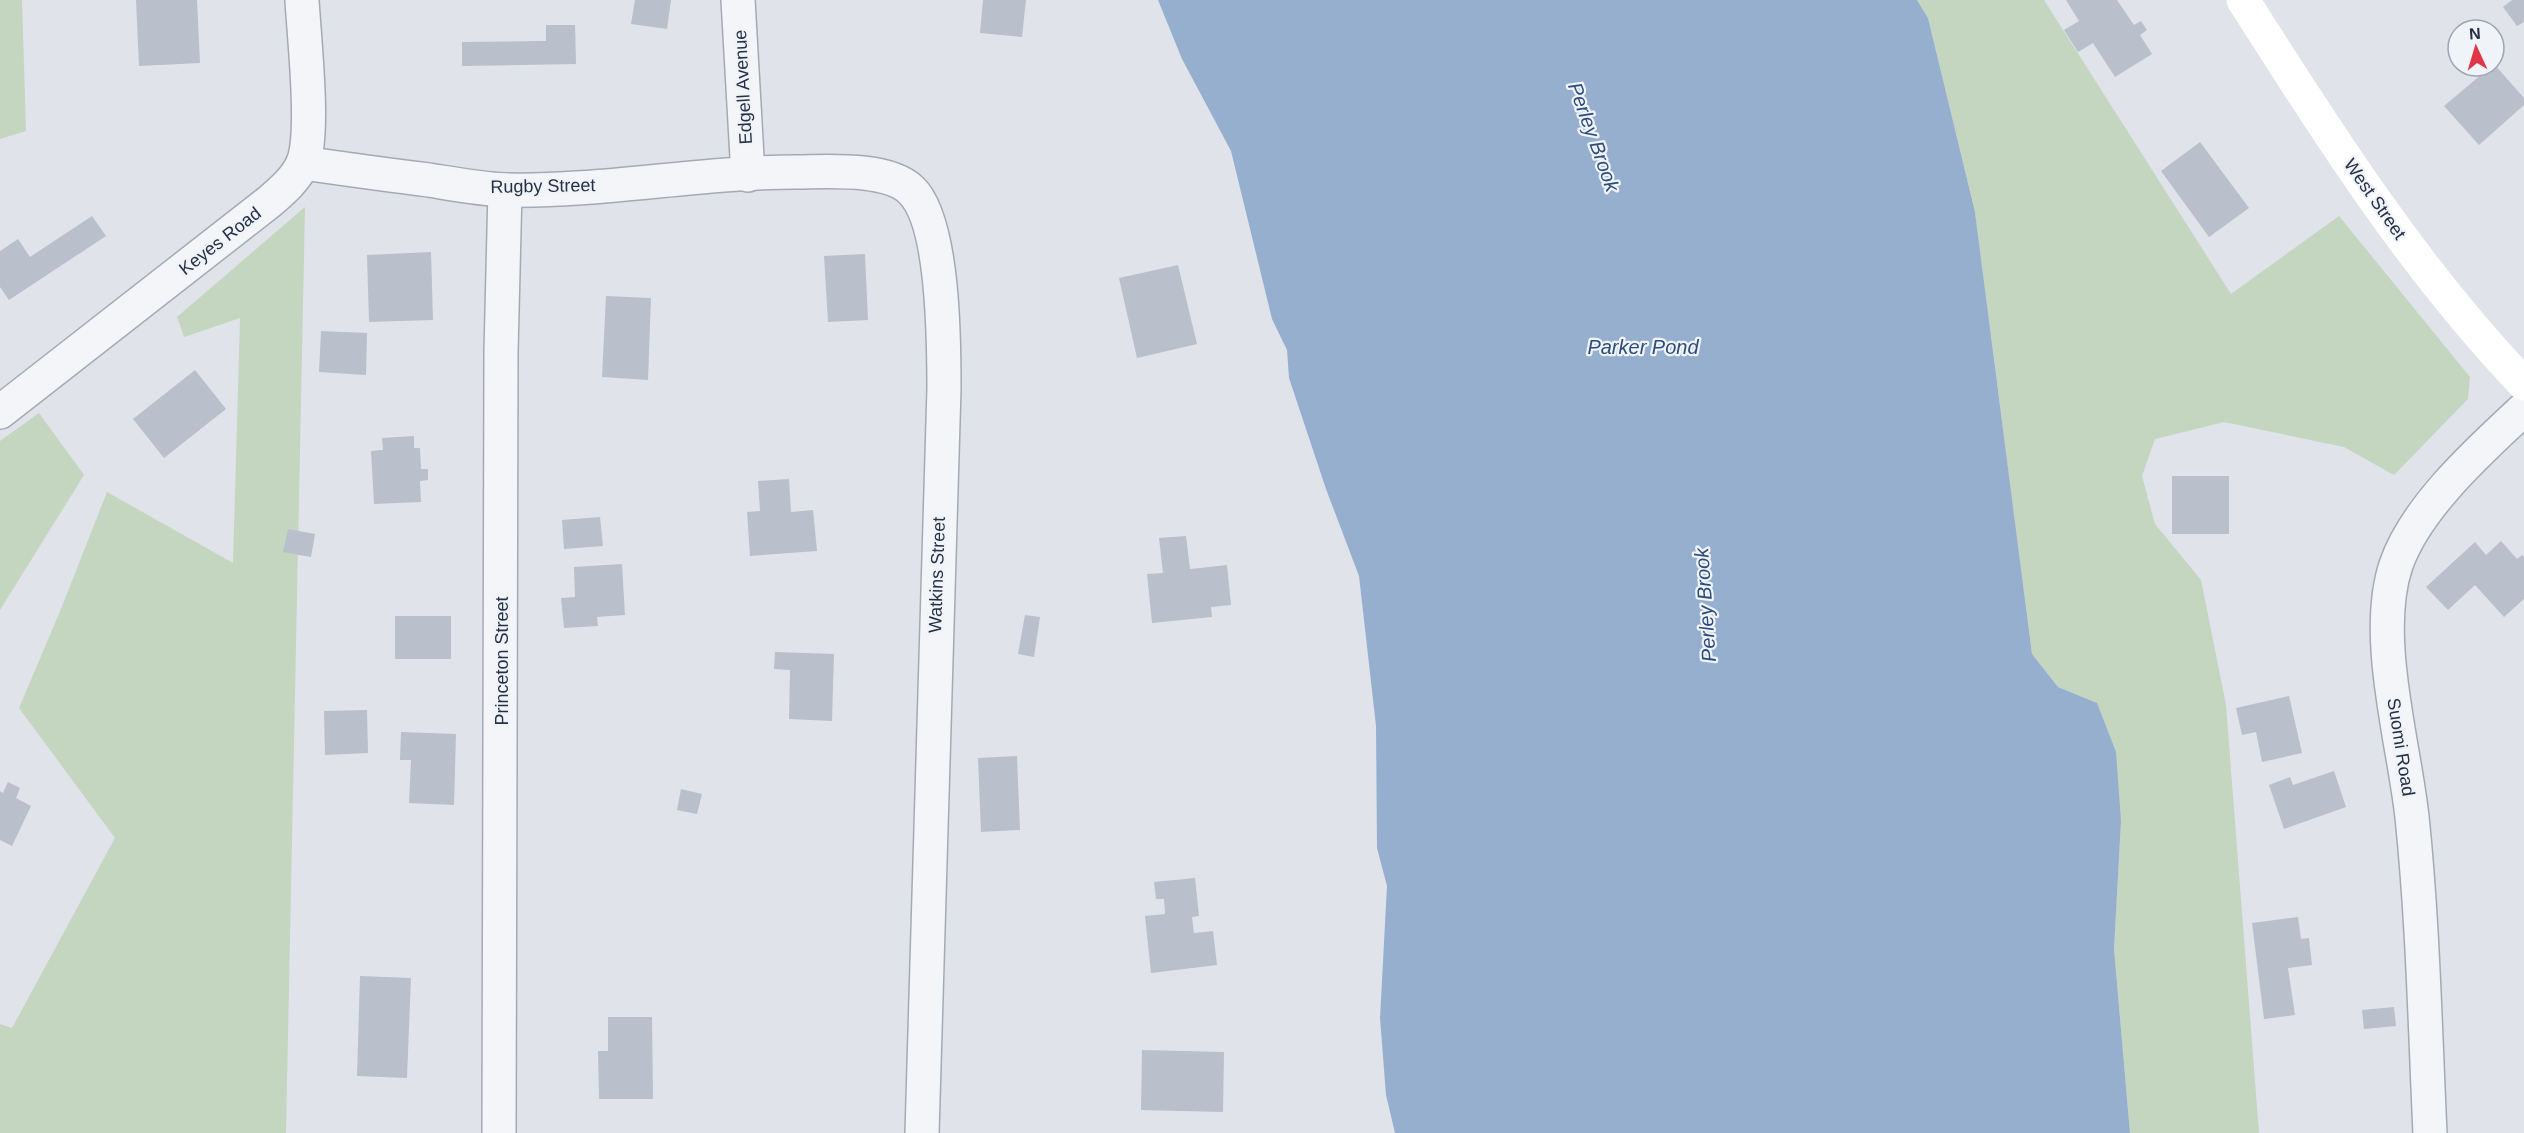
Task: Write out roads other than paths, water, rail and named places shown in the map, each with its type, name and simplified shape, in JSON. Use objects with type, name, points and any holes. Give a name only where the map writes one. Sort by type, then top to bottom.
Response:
[{"type":"main road","name":"West Street","points":[[2243,0],[2378,205],[2462,316],[2522,378]]},
{"type":"street","name":"Keyes Road","points":[[0,412],[270,202],[290,183],[303,163],[307,130],[302,0]]},
{"type":"street","name":"Edgell Avenue","points":[[738,0],[748,175]]},
{"type":"street","name":"Rugby Street","points":[[303,163],[505,190],[748,175]]},
{"type":"street","name":"Watkins Street","points":[[748,175],[843,172],[889,178],[911,190],[918,202],[926,220],[937,267],[942,305],[944,388],[922,1133]]},
{"type":"street","name":"Princeton Street","points":[[499,1133],[501,352],[505,190]]},
{"type":"street","name":"Suomi Road","points":[[2430,1133],[2420,907],[2412,815],[2392,690],[2389,651],[2390,594],[2396,566],[2409,537],[2428,510],[2476,454],[2524,409]]},
{"type":"water","name":"Parker Pond","points":[[1158,0],[1917,0],[1928,18],[1975,212],[2032,654],[2058,687],[2097,703],[2116,752],[2121,821],[2114,949],[2130,1133],[1395,1133],[1386,1095],[1380,1018],[1387,886],[1377,848],[1376,726],[1359,576],[1326,489],[1289,378],[1287,350],[1272,319],[1231,151],[1182,59]]},
{"type":"water label","name":"Perley Brook","points":[[1594,137]]},
{"type":"water label","name":"Perley Brook","points":[[1705,605]]}]
